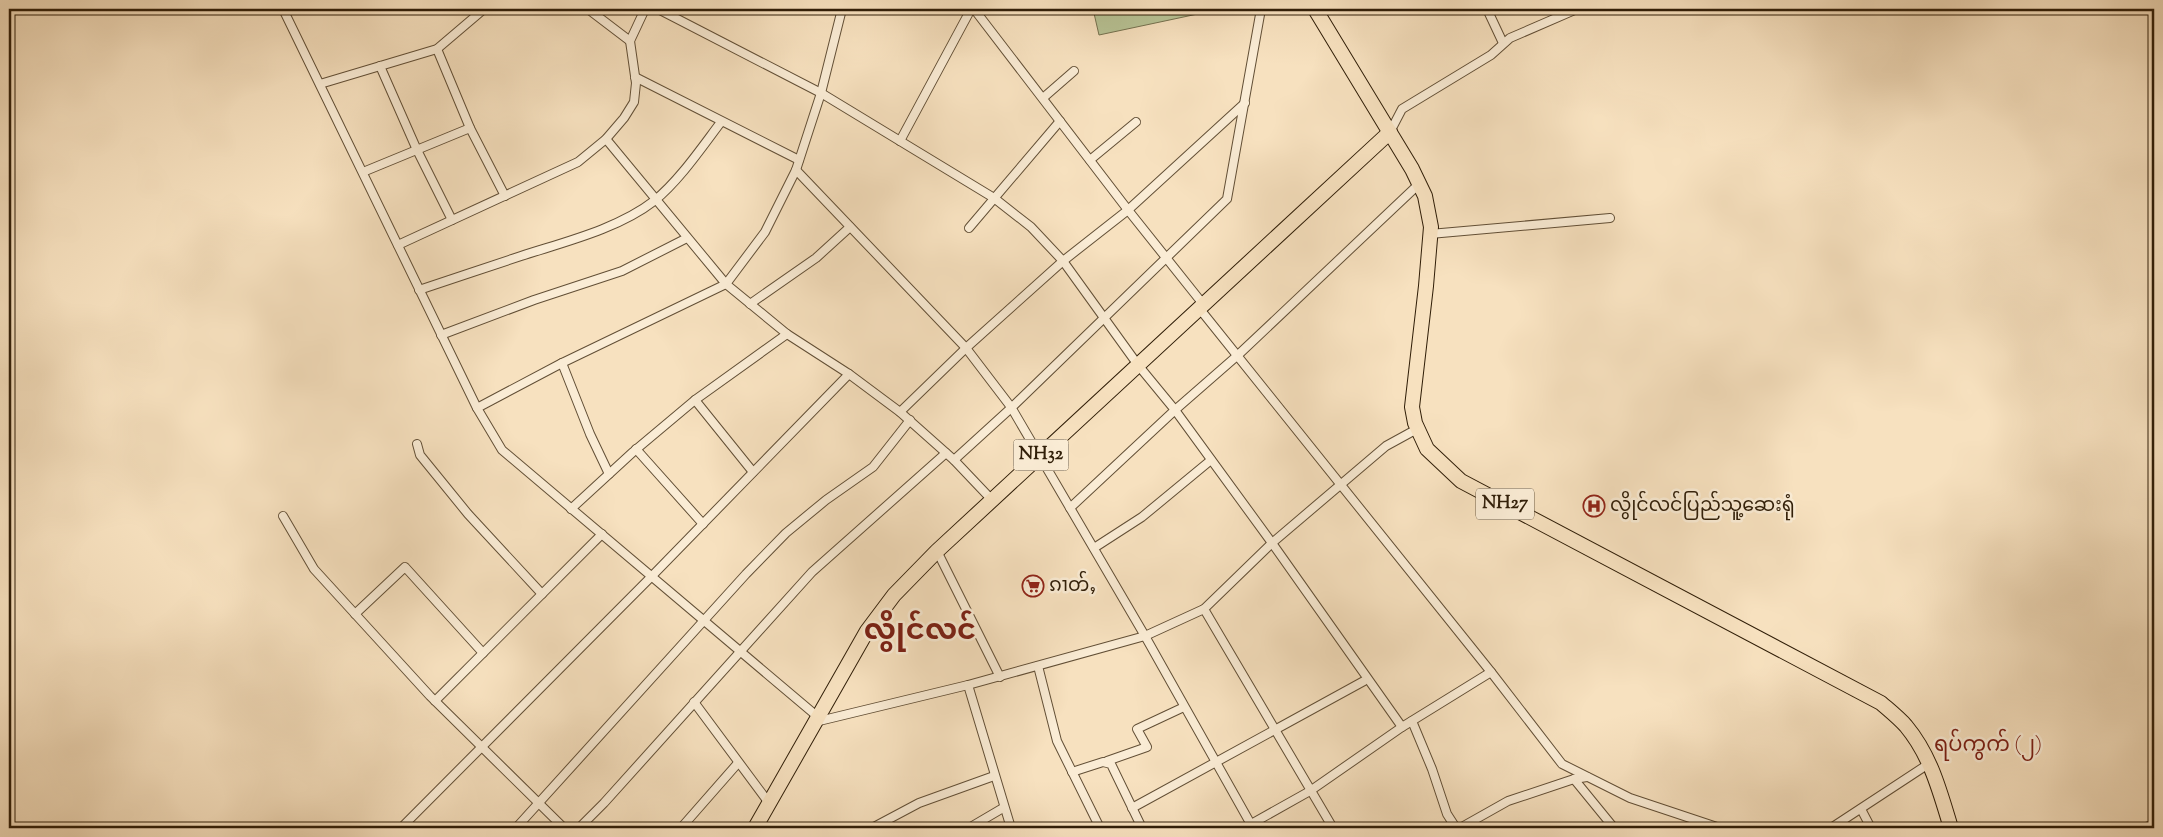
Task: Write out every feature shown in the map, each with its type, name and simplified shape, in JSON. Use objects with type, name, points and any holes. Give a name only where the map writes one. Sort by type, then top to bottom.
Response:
[{"type":"highway","name":"NH27","points":[[1315,9],[1390,132],[1419,184],[1430,212],[1426,286],[1412,406],[1417,429],[1427,449],[1461,481],[1881,702],[1906,726],[1922,748],[1930,763],[1951,828]]},
{"type":"highway","name":"NH32","points":[[755,828],[867,631],[894,595],[937,551],[1390,132]]},
{"type":"street","points":[[284,9],[477,408],[502,450],[740,650],[816,719],[968,686],[1145,636],[1204,609],[1272,544],[1386,446],[1417,429]]},
{"type":"street","points":[[320,84],[437,49],[484,9]]},
{"type":"street","points":[[588,9],[630,41]]},
{"type":"street","points":[[398,245],[578,162],[606,139],[624,118],[634,102],[635,77],[630,41],[646,9]]},
{"type":"street","points":[[658,9],[821,93],[994,198],[1031,227],[1063,261],[1138,365],[1175,410],[1402,727]]},
{"type":"street","points":[[477,408],[562,363],[726,284],[765,232],[796,170],[821,93],[842,9]]},
{"type":"street","points":[[900,141],[972,9],[1043,98],[1238,355],[1562,764],[1630,798],[1720,828]]},
{"type":"street","points":[[954,460],[1012,407],[1227,199],[1261,9]]},
{"type":"street","points":[[1487,9],[1503,43]]},
{"type":"street","points":[[1390,132],[1402,109],[1491,55],[1503,43],[1577,9]]},
{"type":"street","points":[[437,49],[470,128],[505,196]]},
{"type":"street","points":[[380,66],[417,150],[452,220]]},
{"type":"street","points":[[1043,98],[1074,71]]},
{"type":"street","points":[[635,77],[799,160]]},
{"type":"street","points":[[900,412],[966,348],[1063,261],[1128,210],[1244,102]]},
{"type":"street","points":[[969,228],[1060,121]]},
{"type":"street","points":[[419,290],[598,230],[640,211],[656,200],[694,158],[721,122]]},
{"type":"street","points":[[1090,160],[1136,122]]},
{"type":"street","points":[[363,172],[470,128]]},
{"type":"street","points":[[606,139],[726,284],[787,334],[849,374],[910,420],[954,460],[992,500]]},
{"type":"street","points":[[796,170],[966,348],[1012,407],[1145,636],[1249,827],[1310,791],[1402,727],[1491,672]]},
{"type":"street","points":[[1070,508],[1175,410],[1238,355],[1419,184]]},
{"type":"street","points":[[1430,234],[1610,218]]},
{"type":"street","points":[[750,304],[816,258],[850,227]]},
{"type":"street","points":[[441,335],[534,300],[622,271],[687,238]]},
{"type":"street","points":[[572,509],[636,449],[695,400],[787,334]]},
{"type":"street","points":[[562,363],[590,434],[609,474]]},
{"type":"street","points":[[401,828],[483,748],[849,374]]},
{"type":"street","points":[[695,400],[754,472]]},
{"type":"street","points":[[516,828],[706,621],[746,574],[786,533],[826,500],[873,466],[910,420]]},
{"type":"street","points":[[417,444],[420,455],[468,514],[542,594]]},
{"type":"street","points":[[636,449],[703,524]]},
{"type":"street","points":[[579,828],[604,803],[812,572],[946,453]]},
{"type":"street","points":[[1094,548],[1142,517],[1211,460]]},
{"type":"street","points":[[283,516],[314,569],[435,701],[564,828]]},
{"type":"street","points":[[435,701],[602,534]]},
{"type":"street","points":[[937,551],[1000,677]]},
{"type":"street","points":[[355,614],[405,566],[483,653]]},
{"type":"street","points":[[1204,609],[1333,828]]},
{"type":"street","points":[[1038,666],[1057,741],[1100,828]]},
{"type":"street","points":[[1132,808],[1275,728],[1364,681]]},
{"type":"street","points":[[968,686],[1003,808],[1011,828]]},
{"type":"street","points":[[694,702],[769,803]]},
{"type":"street","points":[[1072,772],[1107,762],[1147,747],[1137,729],[1184,707]]},
{"type":"street","points":[[1412,721],[1432,769],[1447,814],[1456,828]]},
{"type":"street","points":[[1107,762],[1110,764],[1142,828]]},
{"type":"street","points":[[681,828],[738,763]]},
{"type":"street","points":[[1831,828],[1930,763]]},
{"type":"street","points":[[872,828],[919,803],[994,776]]},
{"type":"street","points":[[1460,828],[1508,801],[1574,778],[1588,777]]},
{"type":"street","points":[[1574,778],[1614,828]]},
{"type":"street","points":[[969,828],[1003,808]]},
{"type":"street","points":[[1861,808],[1872,828]]},
{"type":"street","points":[[2144,828],[2154,824]]},
{"type":"green space","points":[[1093,9],[1221,9],[1099,35]]},
{"type":"place","name":"လွိုင်လင်ပြည်သူ့ဆေးရုံ","points":[[1594,506]]},
{"type":"place","name":"ၵၢတ်ႇ","points":[[1033,586]]},
{"type":"district","name":"လွိုင်လင်","points":[[920,632]]},
{"type":"district","name":"ရပ်ကွက် (၂)","points":[[1988,746]]}]
